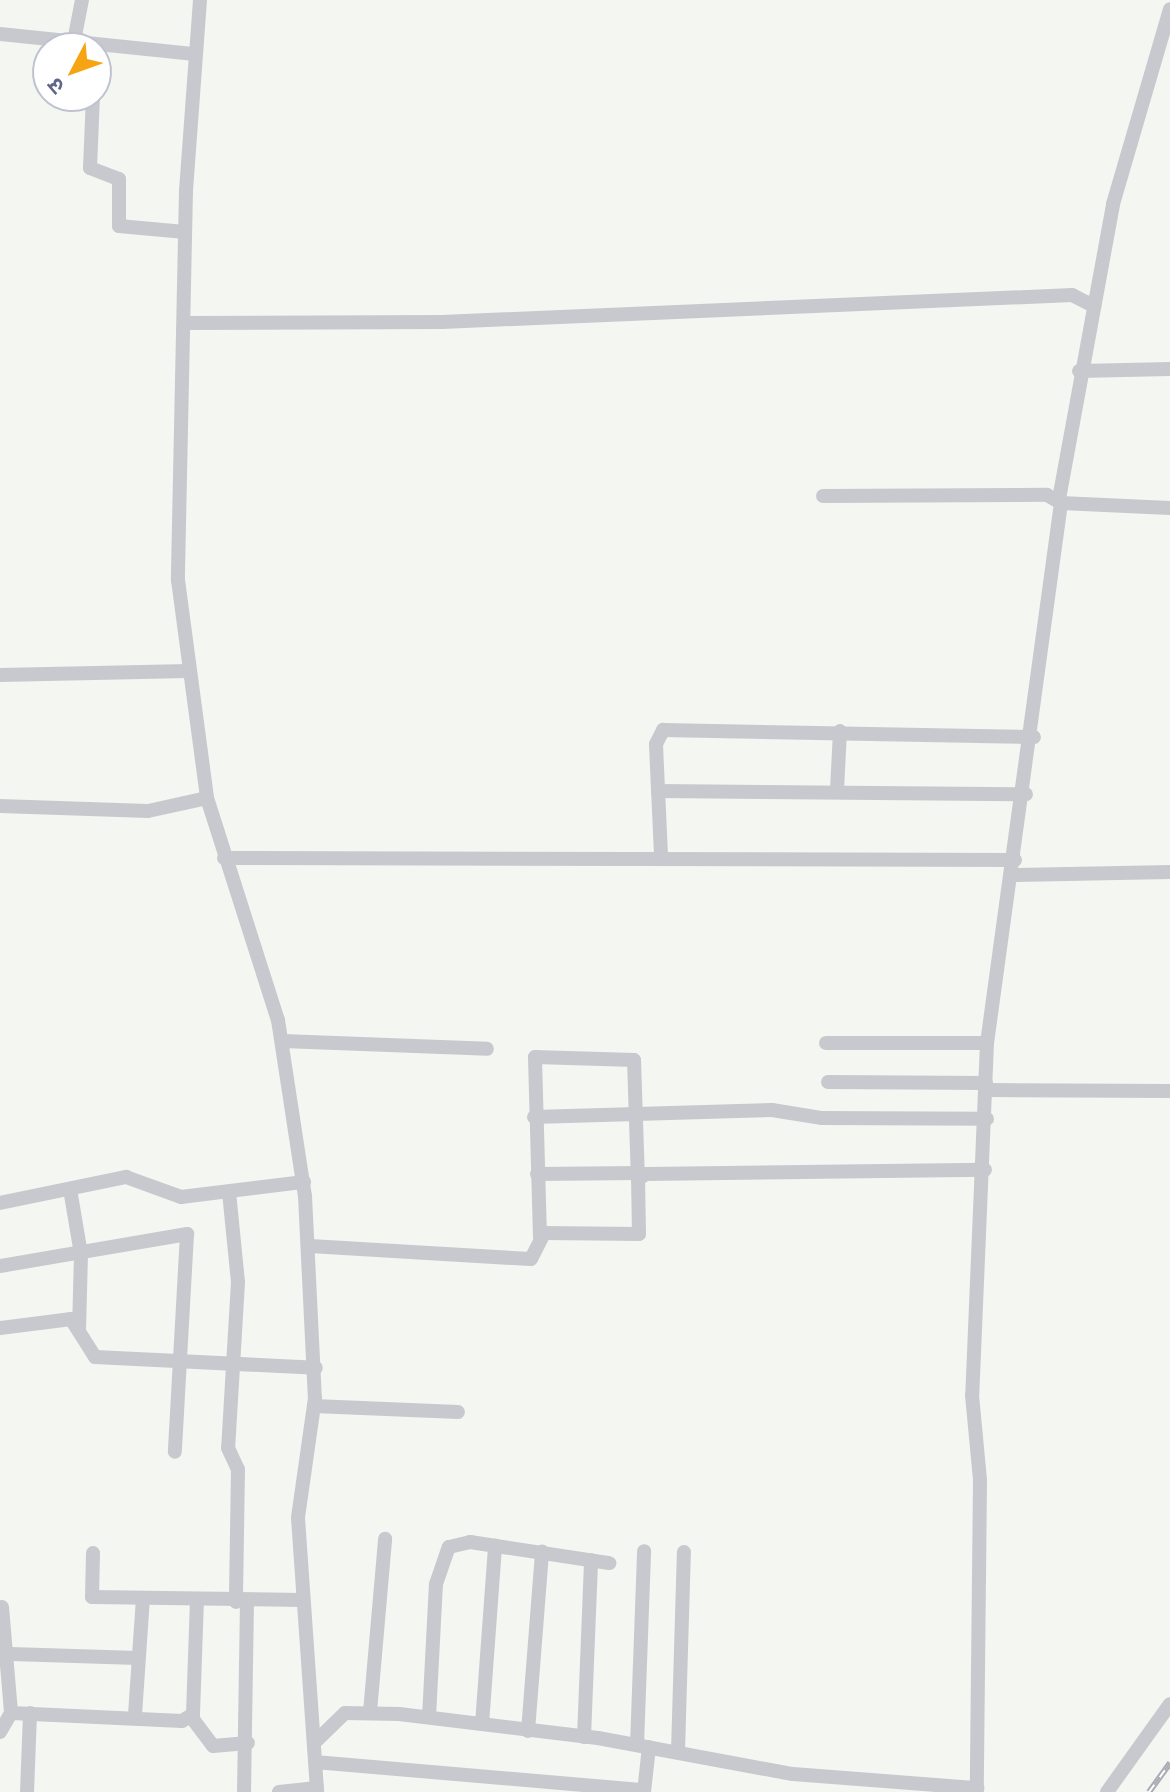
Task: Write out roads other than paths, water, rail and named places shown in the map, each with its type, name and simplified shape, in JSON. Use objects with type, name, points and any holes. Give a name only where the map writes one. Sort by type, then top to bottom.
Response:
[{"type":"street","points":[[76,32],[82,0]]},
{"type":"street","points":[[200,0],[185,232],[184,323],[174,519],[189,671],[207,798],[283,1041],[304,1182],[316,1368],[314,1406],[299,1493],[302,1600],[317,1790],[279,1792]]},
{"type":"street","points":[[314,1743],[337,1716],[370,1712],[584,1737],[802,1775],[977,1790],[980,1480],[972,1395],[985,1170],[987,1043],[1034,737],[1060,501],[1079,371],[1125,151],[1170,9]]},
{"type":"street","points":[[0,34],[32,37]]},
{"type":"street","points":[[112,45],[195,54]]},
{"type":"street","points":[[92,112],[90,168],[119,179],[119,226],[185,232]]},
{"type":"street","points":[[184,323],[442,322],[1072,295],[1094,306]]},
{"type":"street","points":[[1079,371],[1170,369]]},
{"type":"street","points":[[823,496],[1060,501],[1170,508]]},
{"type":"street","points":[[0,675],[189,671]]},
{"type":"street","points":[[661,855],[658,791],[663,730],[1034,737]]},
{"type":"street","points":[[837,790],[840,731]]},
{"type":"street","points":[[658,791],[837,790],[1026,794]]},
{"type":"street","points":[[0,806],[148,811],[207,798]]},
{"type":"street","points":[[224,858],[661,855],[1170,872]]},
{"type":"street","points":[[283,1041],[487,1049]]},
{"type":"street","points":[[826,1043],[987,1043]]},
{"type":"street","points":[[310,1246],[525,1259],[535,1256],[540,1237],[534,1059],[540,1055],[629,1057],[636,1113],[639,1234],[540,1237]]},
{"type":"street","points":[[828,1082],[1170,1091]]},
{"type":"street","points":[[534,1117],[636,1113],[987,1119]]},
{"type":"street","points":[[537,1174],[638,1176],[985,1170]]},
{"type":"street","points":[[0,1203],[132,1177],[168,1196],[304,1182]]},
{"type":"street","points":[[70,1189],[81,1248],[79,1328],[83,1347],[95,1357],[316,1368]]},
{"type":"street","points":[[229,1192],[238,1282],[228,1448],[238,1469],[248,1743],[244,1792]]},
{"type":"street","points":[[0,1266],[81,1248],[187,1234],[183,1361],[175,1452]]},
{"type":"street","points":[[0,1328],[71,1319],[79,1328]]},
{"type":"street","points":[[314,1406],[458,1412]]},
{"type":"street","points":[[370,1712],[385,1539]]},
{"type":"street","points":[[429,1717],[440,1561],[454,1543],[495,1545],[609,1563]]},
{"type":"street","points":[[482,1724],[495,1545]]},
{"type":"street","points":[[315,1762],[644,1791],[644,1551]]},
{"type":"street","points":[[528,1731],[542,1552]]},
{"type":"street","points":[[678,1751],[684,1552]]},
{"type":"street","points":[[93,1553],[89,1595],[197,1601],[302,1600]]},
{"type":"street","points":[[584,1737],[591,1560]]},
{"type":"street","points":[[135,1715],[143,1598]]},
{"type":"street","points":[[197,1601],[192,1718],[213,1746],[248,1743]]},
{"type":"street","points":[[0,1732],[11,1713],[2,1607]]},
{"type":"street","points":[[7,1664],[138,1658]]},
{"type":"street","points":[[1107,1792],[1170,1704]]},
{"type":"street","points":[[11,1713],[192,1718]]},
{"type":"street","points":[[27,1792],[30,1713]]},
{"type":"railway","points":[[1149,1792],[1170,1763]]}]
